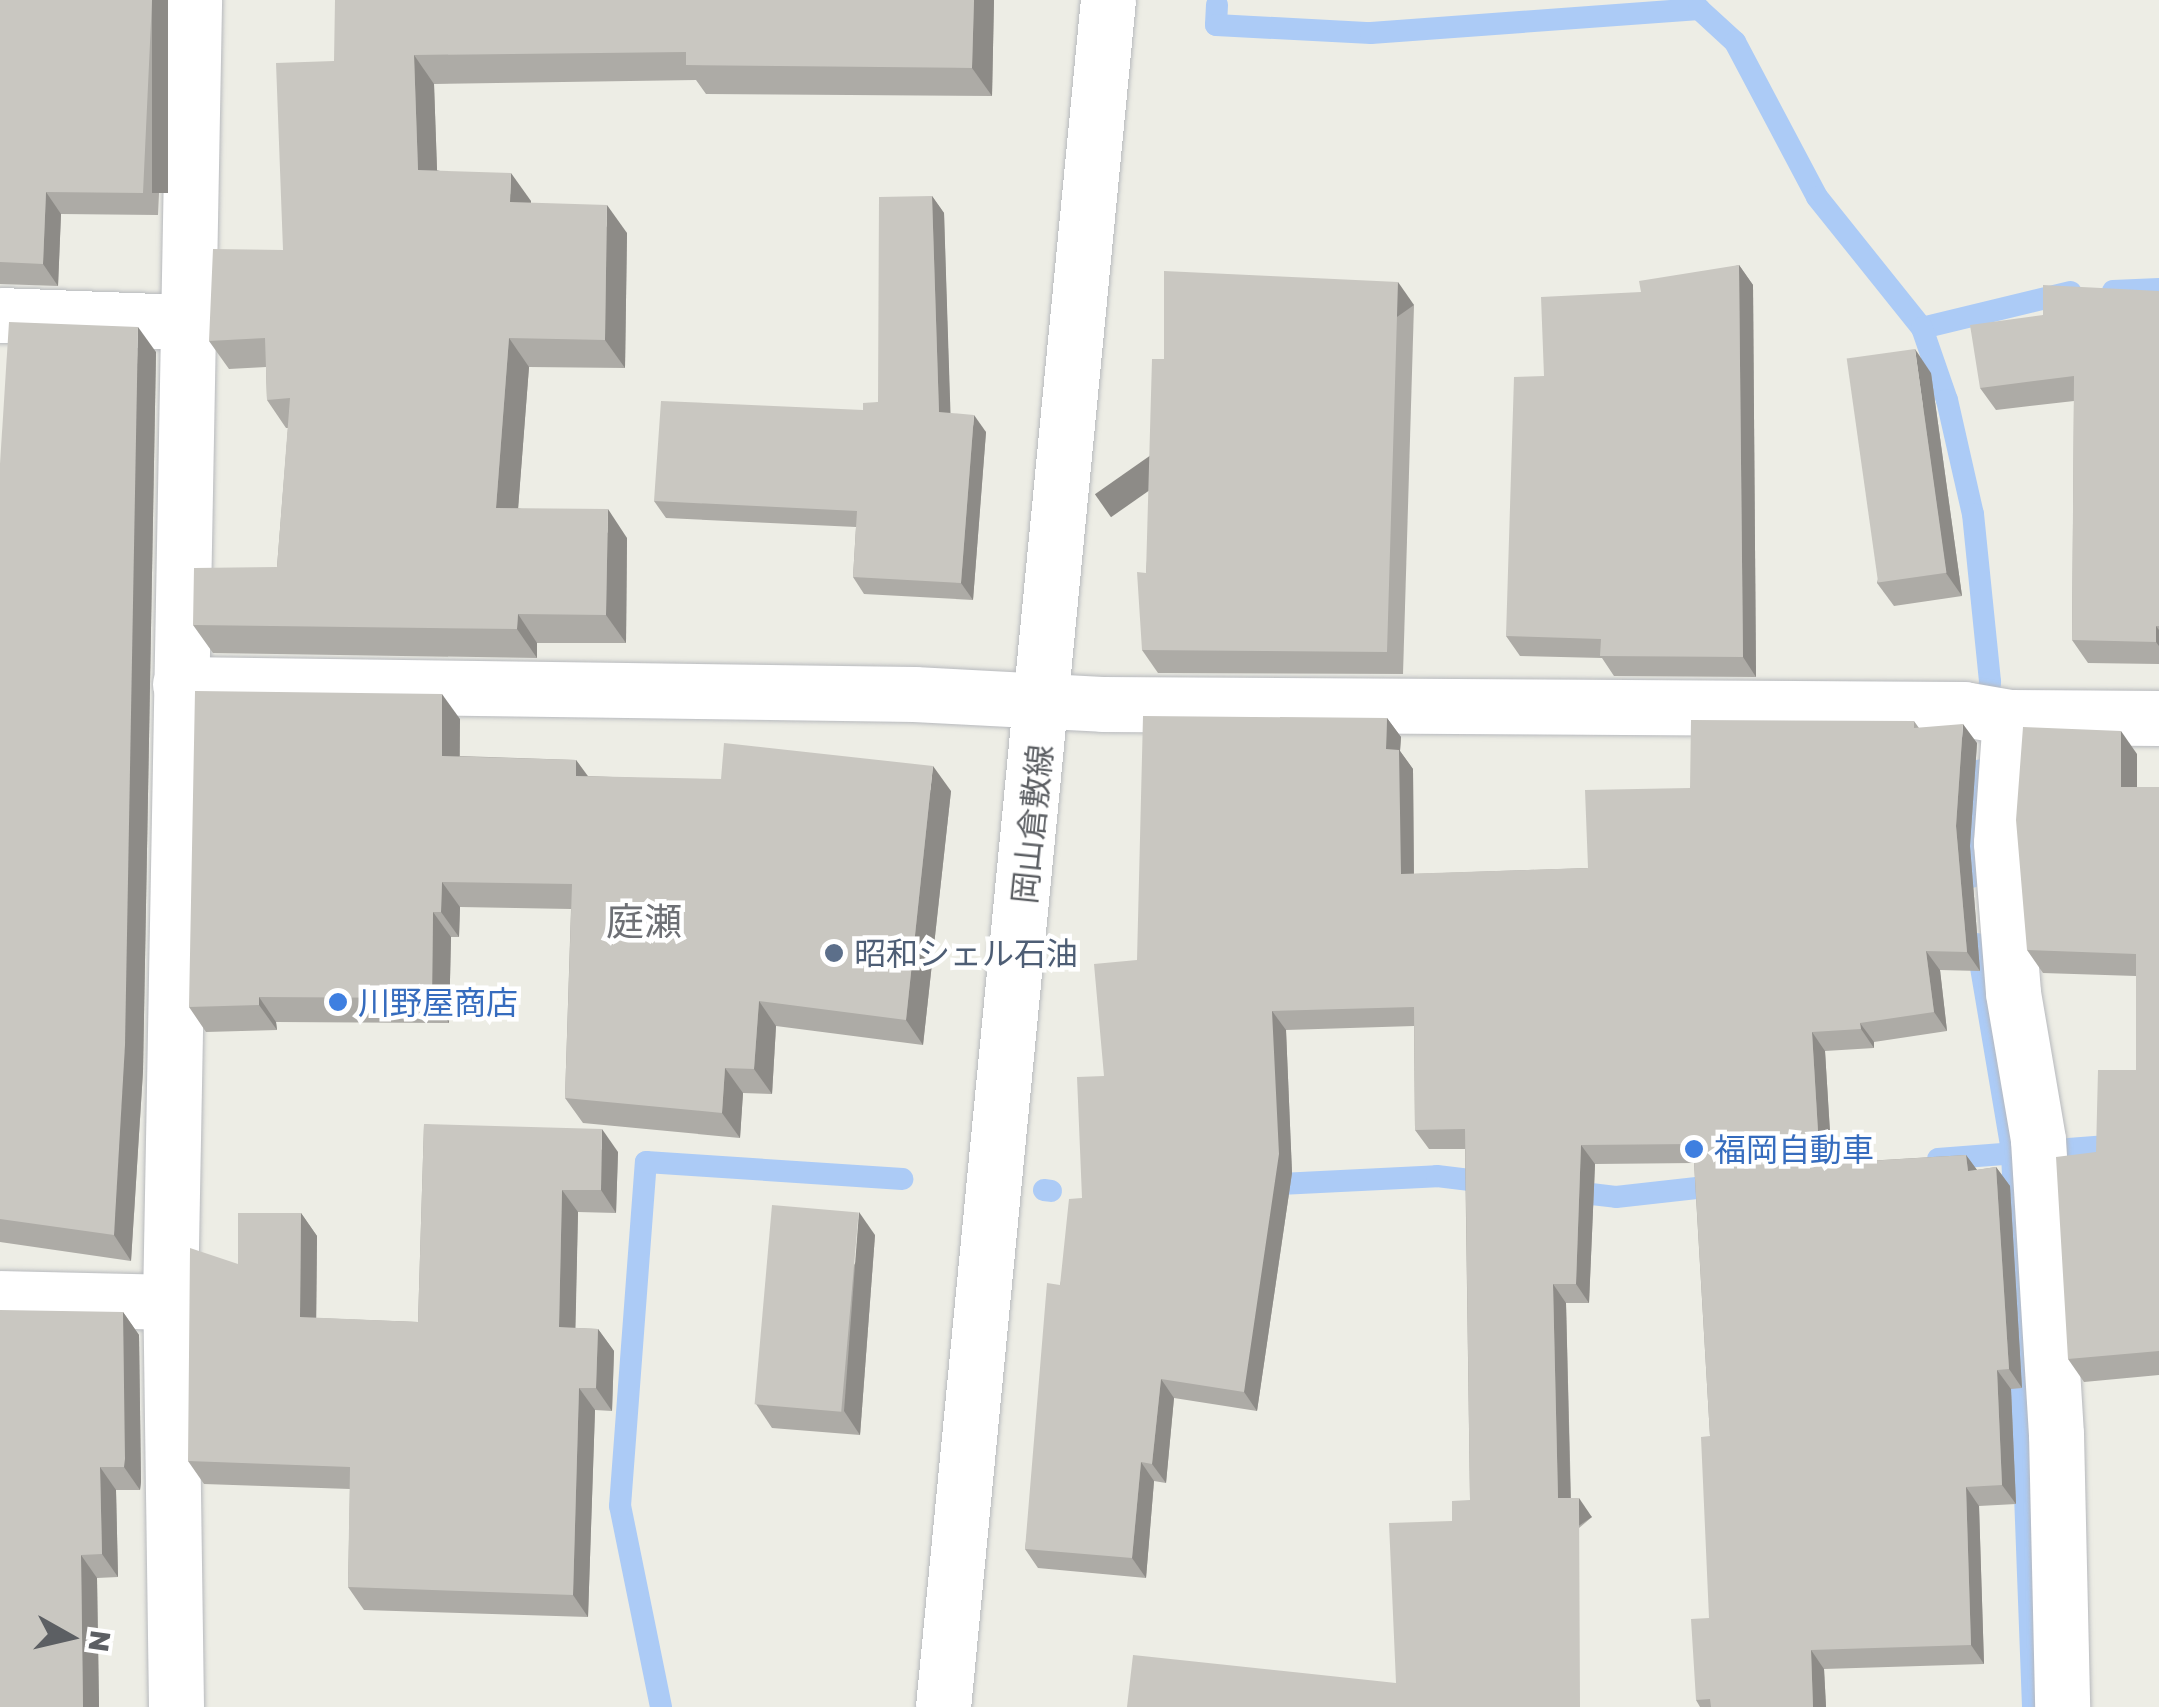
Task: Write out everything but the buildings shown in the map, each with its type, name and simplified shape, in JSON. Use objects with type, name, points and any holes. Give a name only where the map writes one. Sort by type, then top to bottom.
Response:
[{"type":"street","points":[[176,1707],[170,1302],[194,0]]},
{"type":"street","name":"岡山倉敷線","points":[[942,1707],[1045,700],[1108,0]]},
{"type":"street","points":[[0,315],[186,322]]},
{"type":"street","points":[[180,684],[2159,718]]},
{"type":"street","points":[[1994,714],[2013,993],[2039,1150],[2056,1434],[2062,1707]]},
{"type":"street","points":[[0,1298],[170,1302]]},
{"type":"waterway","points":[[1217,5],[1216,25],[1371,33],[1699,9],[1735,42],[1817,197],[1922,328],[2071,292]]},
{"type":"waterway","points":[[2113,291],[2159,289]]},
{"type":"waterway","points":[[1922,328],[1947,400],[1973,514],[1990,682],[1986,713]]},
{"type":"waterway","points":[[1972,877],[1980,770]]},
{"type":"waterway","points":[[1977,944],[2012,1150],[2033,1707]]},
{"type":"waterway","points":[[1938,1159],[2159,1142]]},
{"type":"waterway","points":[[661,1707],[620,1506],[646,1162],[902,1179]]},
{"type":"waterway","points":[[1262,1185],[1437,1176],[1495,1183]]},
{"type":"waterway","points":[[1566,1191],[1616,1197],[1723,1185]]},
{"type":"waterway","points":[[1044,1190],[1051,1191]]},
{"type":"place","name":"昭和シェル石油","points":[[834,953]]},
{"type":"place","name":"川野屋商店","points":[[338,1002]]},
{"type":"place","name":"福岡自動車","points":[[1694,1149]]},
{"type":"district","name":"庭瀬","points":[[644,921]]}]
